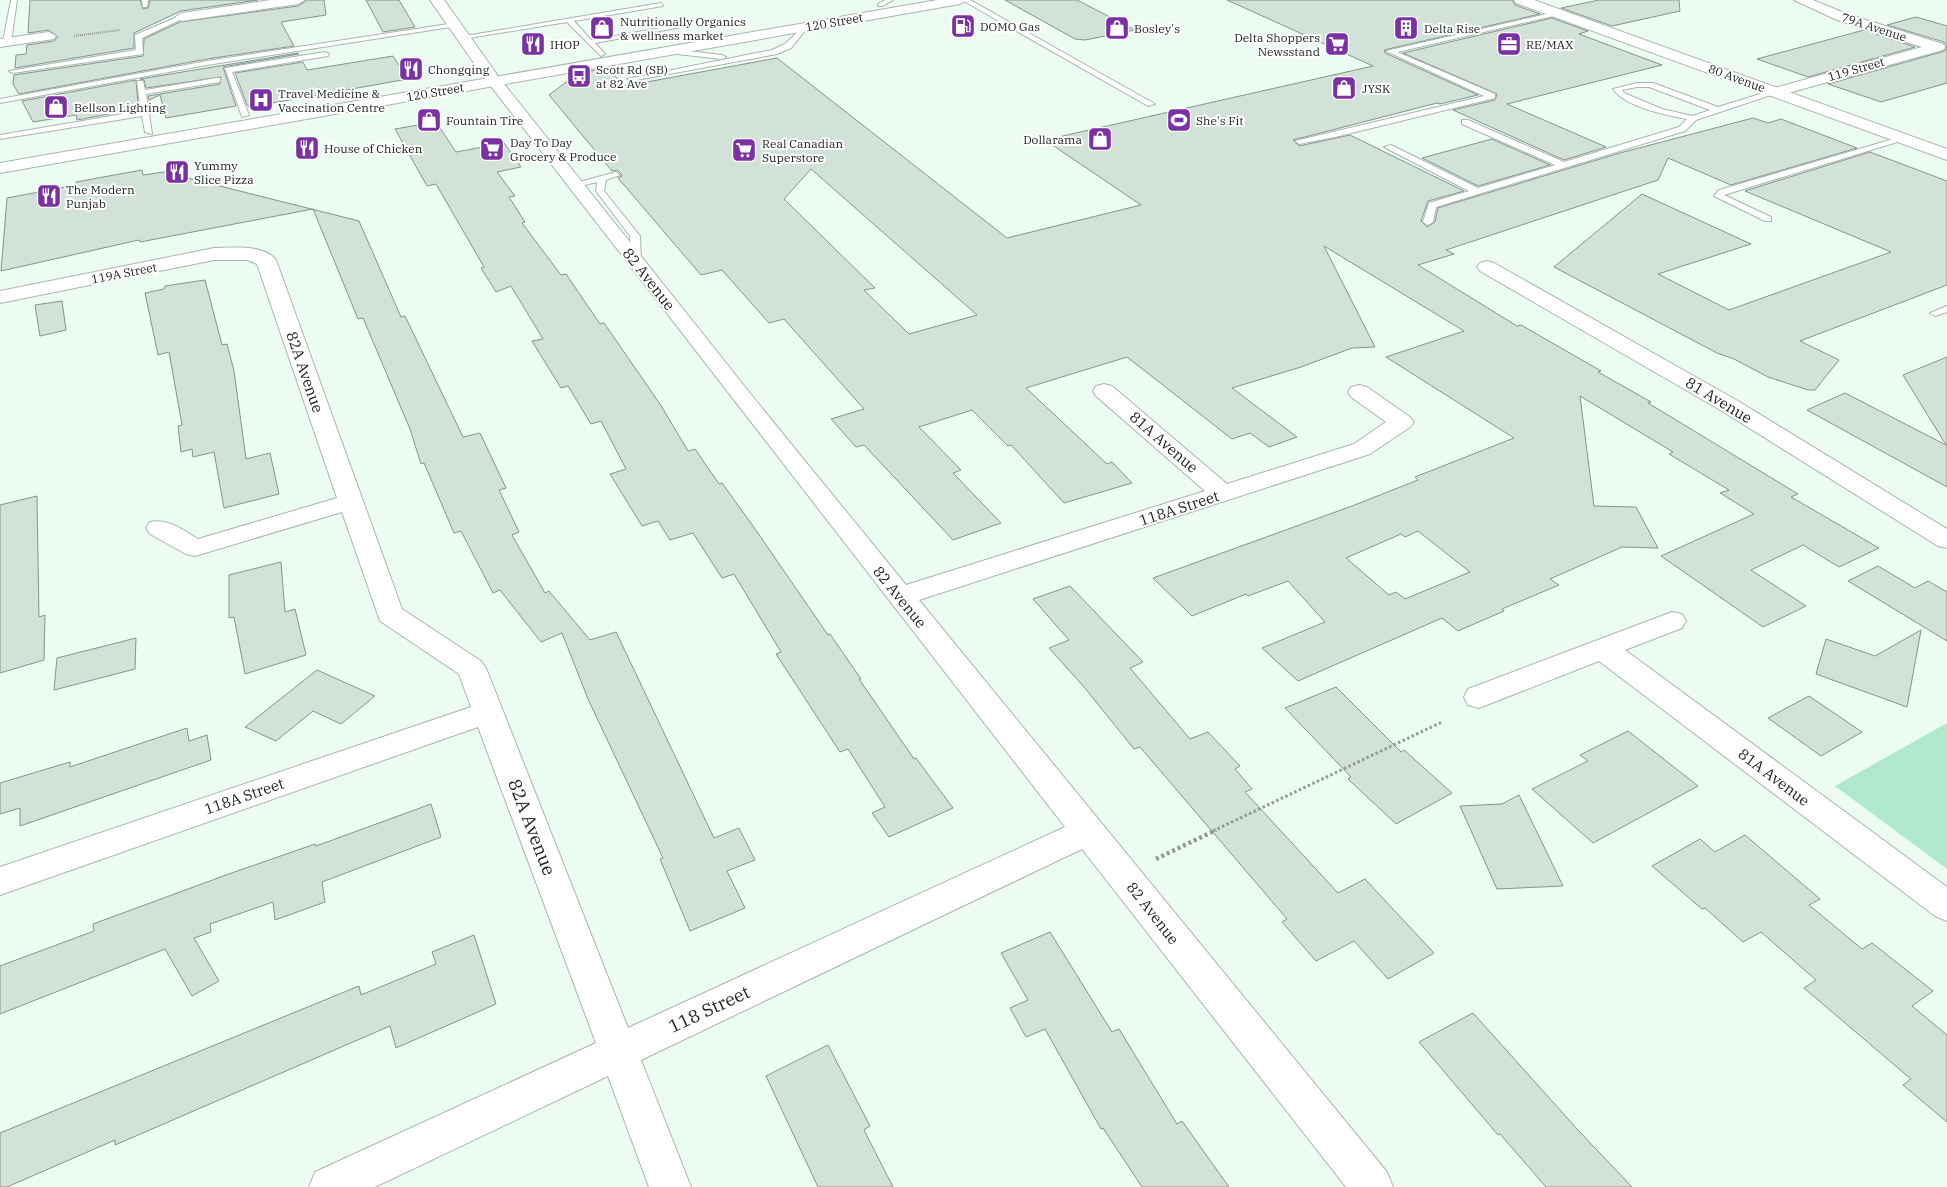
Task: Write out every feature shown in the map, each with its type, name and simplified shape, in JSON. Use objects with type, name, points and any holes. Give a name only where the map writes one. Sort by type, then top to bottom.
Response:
[{"type":"street","points":[[182,17],[298,0]]},
{"type":"street","name":"82 Avenue","points":[[437,0],[492,77],[636,263],[1372,1187]]},
{"type":"street","name":"120 Street","points":[[0,157],[245,115],[671,51],[805,27],[911,0]]},
{"type":"street","points":[[889,5],[904,6],[930,0]]},
{"type":"street","name":"120 Street","points":[[0,168],[492,77],[601,54],[889,5],[960,0]]},
{"type":"street","name":"80 Avenue","points":[[1527,0],[1947,155]]},
{"type":"street","name":"79A Avenue","points":[[1801,0],[1842,17],[1941,48]]},
{"type":"street","points":[[4,42],[49,36]]},
{"type":"street","name":"119 Street","points":[[1776,92],[1941,48]]},
{"type":"street","points":[[0,162],[45,150]]},
{"type":"street","name":"119A Street","points":[[0,298],[214,254],[249,254]]},
{"type":"street","name":"82A Avenue","points":[[249,254],[266,260],[390,614],[470,668],[489,712],[670,1187]]},
{"type":"street","name":"81 Avenue","points":[[1487,267],[1730,406],[1947,540]]},
{"type":"street","name":"81A Avenue","points":[[1104,391],[1224,494]]},
{"type":"street","name":"118A Street","points":[[900,596],[1362,449],[1402,422],[1359,392]]},
{"type":"street","points":[[159,528],[195,548],[350,502]]},
{"type":"street","points":[[1479,697],[1672,621]]},
{"type":"street","name":"81A Avenue","points":[[1602,648],[1947,906]]},
{"type":"street","name":"118A Street","points":[[0,881],[489,712]]},
{"type":"street","name":"118 Street","points":[[330,1187],[1088,831]]},
{"type":"lane","points":[[4,42],[14,0]]},
{"type":"lane","points":[[965,0],[1151,104]]},
{"type":"lane","points":[[0,101],[138,76],[459,31],[569,20],[661,5]]},
{"type":"lane","points":[[990,14],[991,5]]},
{"type":"lane","points":[[1299,141],[1335,135],[1492,96],[1390,51],[1560,13]]},
{"type":"lane","points":[[13,71],[140,52],[138,37],[182,17]]},
{"type":"lane","points":[[569,20],[601,54]]},
{"type":"lane","points":[[590,42],[684,26]]},
{"type":"lane","points":[[631,79],[782,50],[805,27]]},
{"type":"lane","points":[[396,43],[459,31]]},
{"type":"lane","points":[[671,51],[748,57]]},
{"type":"lane","points":[[245,115],[228,70],[331,54]]},
{"type":"lane","points":[[138,76],[148,132]]},
{"type":"lane","points":[[141,93],[217,80]]},
{"type":"lane","points":[[1693,118],[1660,111],[1621,95],[1617,89],[1636,84],[1650,85],[1718,110]]},
{"type":"lane","points":[[1428,222],[1432,205],[1682,129],[1693,118],[1776,92]]},
{"type":"lane","points":[[0,137],[145,113]]},
{"type":"lane","points":[[1465,122],[1563,165]]},
{"type":"lane","points":[[1768,219],[1718,196],[1722,192],[1903,139]]},
{"type":"lane","points":[[1388,147],[1477,191]]},
{"type":"lane","points":[[576,184],[616,175]]},
{"type":"lane","points":[[602,179],[600,191],[635,236],[636,263]]},
{"type":"lane","points":[[1935,314],[1947,309]]},
{"type":"path","points":[[74,36],[124,30]]},
{"type":"path","points":[[1156,858],[1442,722]]},
{"type":"green space","points":[[1947,723],[1947,869],[1835,786]]},
{"type":"building","points":[[30,0],[140,0],[143,9],[148,8],[150,0],[258,0],[181,11],[134,33],[134,48],[15,68],[16,55],[26,54],[27,45],[54,41],[58,37],[49,30],[28,33]]},
{"type":"building","points":[[307,0],[324,0],[326,15],[281,22],[294,46],[207,59],[19,94],[13,84],[14,75],[143,56],[144,39],[180,22],[298,6]]},
{"type":"building","points":[[366,0],[399,0],[415,27],[383,32]]},
{"type":"building","points":[[1005,0],[1077,0],[1135,30],[1085,40],[1075,39]]},
{"type":"building","points":[[1227,0],[1512,0],[1515,5],[1540,14],[1384,50],[1385,53],[1478,95],[1440,104],[1437,103],[1293,140],[1299,146],[1350,135],[1464,191],[1428,201],[1421,221],[1427,227],[1435,222],[1438,208],[1620,153],[1753,118],[1768,123],[1781,119],[1857,148],[1731,185],[1668,158],[1658,180],[1446,250],[1454,254],[1418,265],[1517,326],[1521,325],[1601,371],[1598,372],[1651,402],[1648,403],[1798,494],[1791,497],[1879,548],[1839,567],[1803,545],[1751,570],[1806,606],[1763,627],[1661,556],[1754,514],[1720,493],[1729,490],[1669,454],[1673,452],[1580,396],[1594,506],[1636,507],[1658,548],[1622,547],[1550,579],[1559,585],[1502,609],[1504,611],[1458,631],[1442,618],[1298,681],[1262,648],[1325,622],[1288,581],[1248,596],[1246,594],[1192,616],[1153,578],[1352,506],[1418,480],[1415,477],[1514,438],[1386,357],[1464,331],[1324,246],[1375,347],[1352,348],[1301,367],[1232,388],[1297,437],[1269,447],[1250,433],[1232,439],[1127,357],[1026,388],[1107,464],[1112,462],[1132,483],[1064,503],[1011,445],[1008,446],[972,410],[919,427],[961,470],[953,473],[1001,523],[953,540],[864,445],[856,447],[831,419],[864,409],[784,319],[769,323],[722,270],[701,275],[618,178],[622,176],[621,174],[617,170],[612,171],[549,95],[578,73],[607,68],[625,86],[777,58],[1007,238],[1141,205],[1045,140],[1373,66]],"holes":[[[811,169],[977,315],[909,334],[864,290],[875,288],[784,199]],[[1418,531],[1470,572],[1405,599],[1396,592],[1389,595],[1346,558],[1401,534],[1405,537]]]},
{"type":"building","points":[[1599,0],[1679,0],[1680,11],[1612,26],[1561,8]]},
{"type":"building","points":[[1916,17],[1947,26],[1947,46],[1944,42],[1887,25]]},
{"type":"building","points":[[1552,18],[1588,31],[1579,34],[1662,65],[1507,104],[1606,147],[1564,160],[1453,110],[1495,100],[1497,94],[1403,53]]},
{"type":"building","points":[[1864,30],[1915,47],[1808,77],[1757,59]]},
{"type":"building","points":[[1947,46],[1947,83],[1881,102],[1828,84],[1945,51]]},
{"type":"building","points":[[298,53],[223,67],[236,106],[166,118],[160,95],[149,100],[148,96],[220,84],[221,77],[146,88],[144,80],[140,79]]},
{"type":"building","points":[[393,56],[408,79],[250,107],[247,105],[235,73],[303,62],[307,70]]},
{"type":"building","points":[[136,80],[138,105],[120,112],[77,120],[76,115],[33,122],[22,101]]},
{"type":"building","points":[[436,122],[456,152],[504,143],[521,167],[497,172],[515,196],[509,197],[525,222],[522,223],[561,275],[566,274],[600,324],[604,323],[660,404],[688,451],[695,449],[719,484],[722,483],[828,635],[830,634],[914,759],[916,758],[953,808],[889,837],[872,813],[885,807],[848,749],[840,752],[776,654],[781,652],[734,574],[722,578],[693,533],[670,540],[658,521],[642,526],[610,474],[626,469],[601,421],[591,424],[568,386],[561,388],[532,341],[543,339],[511,286],[496,292],[481,268],[484,267],[436,184],[427,186],[395,129]]},
{"type":"building","points":[[1492,139],[1550,165],[1478,186],[1422,158]]},
{"type":"building","points":[[1870,152],[1947,181],[1947,285],[1800,341],[1839,360],[1815,390],[1808,390],[1768,377],[1734,359],[1717,353],[1554,267],[1642,194],[1751,244],[1658,274],[1729,310],[1891,252],[1745,191]]},
{"type":"building","points":[[142,170],[143,175],[164,172],[312,209],[140,242],[139,240],[1,271],[7,198],[76,185],[76,182]]},
{"type":"building","points":[[313,209],[359,221],[401,317],[405,316],[463,437],[480,433],[506,488],[499,490],[519,532],[512,535],[545,593],[549,591],[590,640],[616,632],[714,838],[739,828],[755,860],[727,871],[745,908],[690,931],[660,859],[663,858],[588,699],[562,633],[541,642],[500,590],[493,593],[461,531],[454,533],[424,463],[421,464],[410,429],[363,318],[358,319]]},
{"type":"building","points":[[205,280],[222,345],[227,344],[234,371],[246,459],[270,453],[279,494],[224,508],[214,452],[193,457],[192,449],[181,452],[178,426],[182,425],[169,352],[158,355],[145,293],[164,289],[165,286]]},
{"type":"building","points":[[62,301],[66,330],[40,336],[35,305]]},
{"type":"building","points":[[1947,357],[1947,487],[1807,410],[1845,393],[1946,445],[1903,375]]},
{"type":"building","points":[[37,496],[39,617],[45,615],[44,660],[0,673],[0,505]]},
{"type":"building","points":[[281,562],[285,612],[295,609],[306,655],[245,674],[234,617],[229,618],[229,575]]},
{"type":"building","points":[[1878,566],[1915,588],[1928,581],[1947,592],[1947,641],[1848,581]]},
{"type":"building","points":[[1070,586],[1143,662],[1130,668],[1190,739],[1208,732],[1240,766],[1235,769],[1252,789],[1245,792],[1338,893],[1365,879],[1434,953],[1388,979],[1354,941],[1316,961],[1282,922],[1287,919],[1140,747],[1134,749],[1084,687],[1049,648],[1069,640],[1033,599]]},
{"type":"building","points":[[1921,630],[1907,707],[1816,674],[1826,639],[1875,656]]},
{"type":"building","points":[[136,638],[135,669],[54,690],[57,658]]},
{"type":"building","points":[[317,670],[375,696],[341,724],[313,711],[276,741],[245,727]]},
{"type":"building","points":[[1336,687],[1401,752],[1404,750],[1452,793],[1396,824],[1348,779],[1351,777],[1285,708]]},
{"type":"building","points":[[1809,696],[1862,732],[1821,756],[1768,718]]},
{"type":"building","points":[[187,728],[189,741],[207,735],[211,760],[20,826],[20,808],[0,814],[0,783],[70,762],[70,767]]},
{"type":"building","points":[[1628,731],[1698,786],[1593,843],[1532,789],[1588,761],[1580,755]]},
{"type":"building","points":[[1519,795],[1563,886],[1497,889],[1460,806],[1502,804]]},
{"type":"building","points":[[431,804],[441,837],[322,882],[325,902],[275,920],[273,902],[210,924],[211,932],[194,938],[219,981],[192,996],[165,949],[0,1014],[0,966],[94,931],[93,924],[226,875],[315,844],[316,846]]},
{"type":"building","points":[[1745,835],[1820,899],[1809,905],[1862,949],[1872,943],[1933,991],[1912,1006],[1947,1035],[1947,1122],[1903,1085],[1911,1079],[1804,988],[1816,980],[1761,932],[1743,942],[1705,908],[1702,909],[1652,866],[1700,839],[1715,852]]},
{"type":"building","points":[[1050,932],[1112,1032],[1119,1029],[1177,1124],[1182,1121],[1229,1187],[1142,1187],[1103,1128],[1101,1129],[1045,1029],[1026,1037],[1010,1008],[1028,1000],[1001,953]]},
{"type":"building","points":[[474,935],[496,1004],[396,1048],[390,1026],[115,1145],[115,1140],[7,1187],[0,1187],[0,1133],[359,986],[361,995],[436,964],[432,952]]},
{"type":"building","points":[[1473,1013],[1632,1187],[1546,1187],[1500,1134],[1498,1135],[1419,1042]]},
{"type":"building","points":[[828,1045],[870,1126],[864,1130],[893,1187],[818,1187],[766,1076]]},
{"type":"place","name":"DOMO Gas","points":[[963,26]]},
{"type":"place","name":"Nutritionally Organics & wellness market","points":[[602,28]]},
{"type":"place","name":"Bosley's","points":[[1117,28]]},
{"type":"place","name":"Delta Rise","points":[[1406,28]]},
{"type":"place","name":"IHOP","points":[[533,44]]},
{"type":"place","name":"Delta Shoppers Newsstand","points":[[1337,44]]},
{"type":"place","name":"RE/MAX","points":[[1509,44]]},
{"type":"place","name":"Chongqing","points":[[411,69]]},
{"type":"place","name":"Scott Rd (SB) at 82 Ave","points":[[579,76]]},
{"type":"place","name":"JYSK","points":[[1344,88]]},
{"type":"place","name":"Travel Medicine & Vaccination Centre","points":[[261,100]]},
{"type":"place","name":"Bellson Lighting","points":[[56,107]]},
{"type":"place","name":"Fountain Tire","points":[[429,120]]},
{"type":"place","name":"She's Fit","points":[[1179,120]]},
{"type":"place","name":"Dollarama","points":[[1100,139]]},
{"type":"place","name":"House of Chicken","points":[[307,148]]},
{"type":"place","name":"Day To Day Grocery & Produce","points":[[492,149]]},
{"type":"place","name":"Real Canadian Superstore","points":[[744,150]]},
{"type":"place","name":"Yummy Slice Pizza","points":[[177,172]]},
{"type":"place","name":"The Modern Punjab","points":[[49,196]]}]
